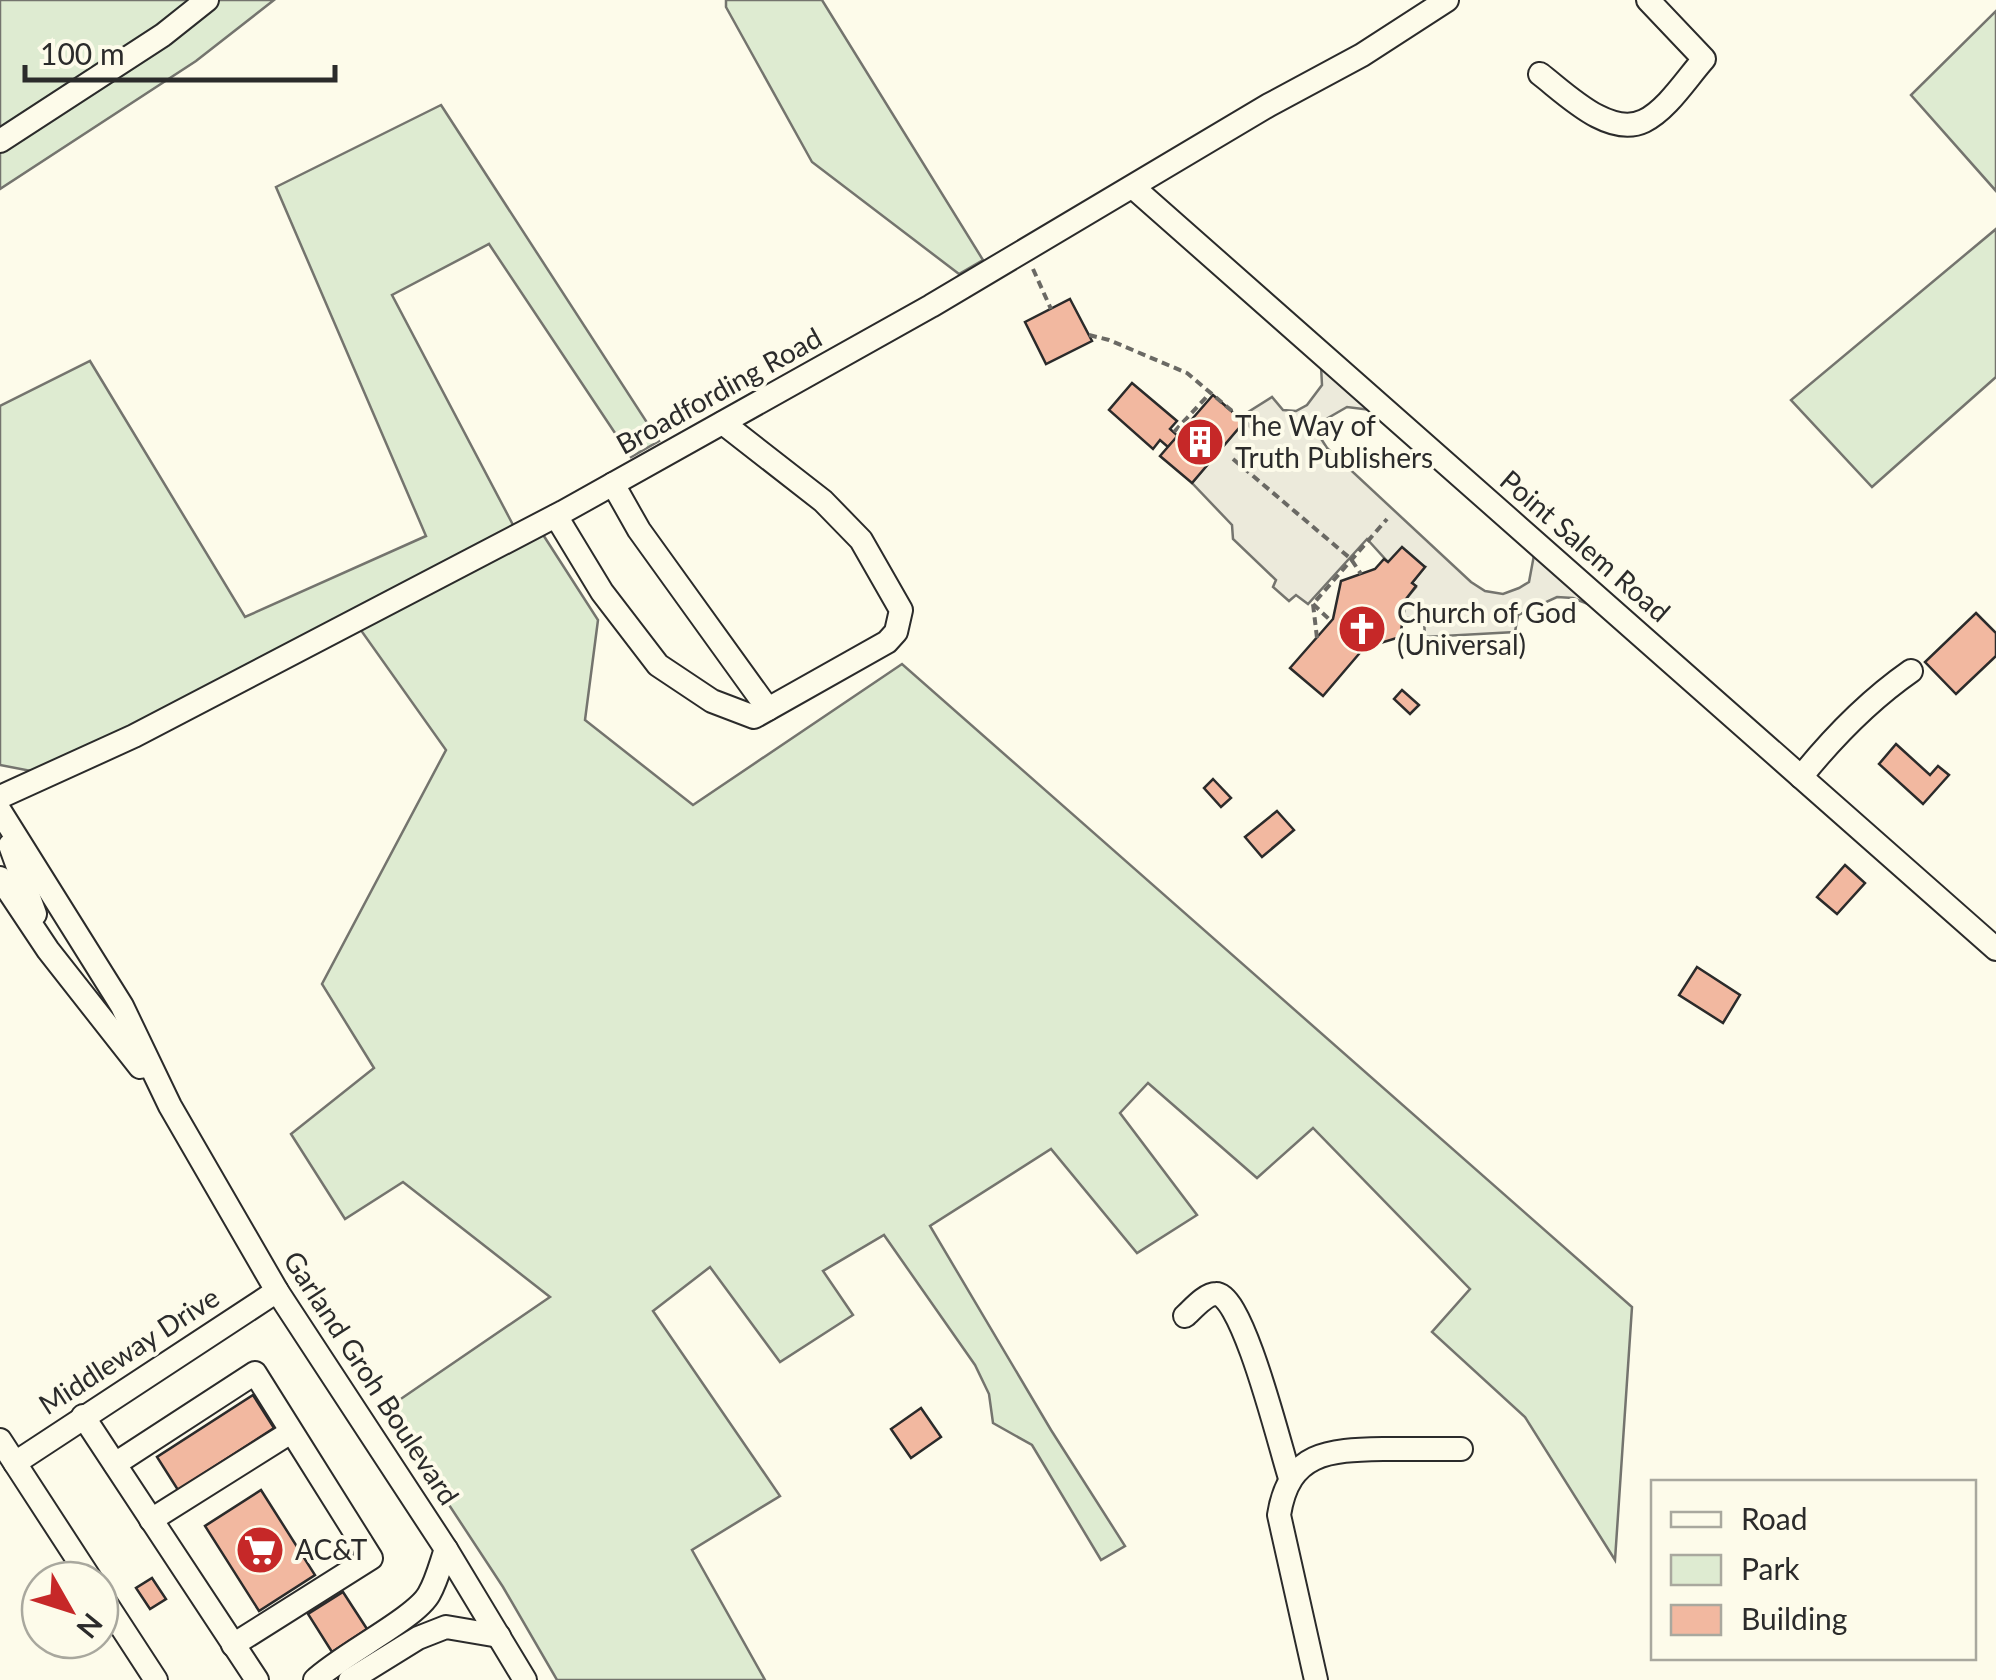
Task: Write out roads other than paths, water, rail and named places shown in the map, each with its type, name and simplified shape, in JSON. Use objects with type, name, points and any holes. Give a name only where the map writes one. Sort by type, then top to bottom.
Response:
[{"type":"street","points":[[0,142],[163,35],[207,0]]},
{"type":"street","name":"Broadfording Road","points":[[0,796],[134,736],[556,516],[1024,252],[1253,114],[1362,55],[1447,0]]},
{"type":"street","points":[[1540,74],[1605,120],[1625,125],[1642,123],[1704,58],[1648,0]]},
{"type":"street","name":"Point Salem Road","points":[[1134,188],[1996,949]]},
{"type":"street","points":[[556,516],[602,592],[658,665],[739,714],[754,717],[887,642],[896,632],[901,610],[862,540],[823,501],[724,422]]},
{"type":"street","points":[[613,484],[639,530],[768,709]]},
{"type":"street","points":[[1802,777],[1841,730],[1877,695],[1911,671]]},
{"type":"street","points":[[0,814],[48,950]]},
{"type":"street","name":"Garland Groh Boulevard","points":[[0,814],[122,1006],[170,1106],[277,1291],[446,1549],[526,1680]]},
{"type":"street","name":"Garland Groh Boulevard","points":[[0,878],[48,950],[170,1106]]},
{"type":"street","name":"Middleway Drive","points":[[15,1463],[277,1291]]},
{"type":"street","points":[[1185,1316],[1211,1294],[1224,1296],[1236,1310],[1290,1478]]},
{"type":"street","points":[[115,1464],[256,1373],[372,1558],[233,1644]]},
{"type":"street","points":[[83,1416],[257,1680]]},
{"type":"street","points":[[152,1520],[291,1432]]},
{"type":"street","points":[[0,1440],[78,1560]]},
{"type":"street","points":[[1316,1680],[1279,1515],[1282,1493],[1290,1478],[1323,1453],[1461,1450]]},
{"type":"street","points":[[315,1680],[334,1662],[404,1618],[428,1598],[446,1549]]},
{"type":"street","points":[[120,1625],[156,1680]]},
{"type":"street","points":[[350,1680],[418,1638],[446,1628],[499,1636]]},
{"type":"place","name":"The Way of Truth Publishers","points":[[1200,442]]},
{"type":"place","name":"Church of God (Universal)","points":[[1362,629]]},
{"type":"place","name":"AC&T","points":[[260,1550]]}]
